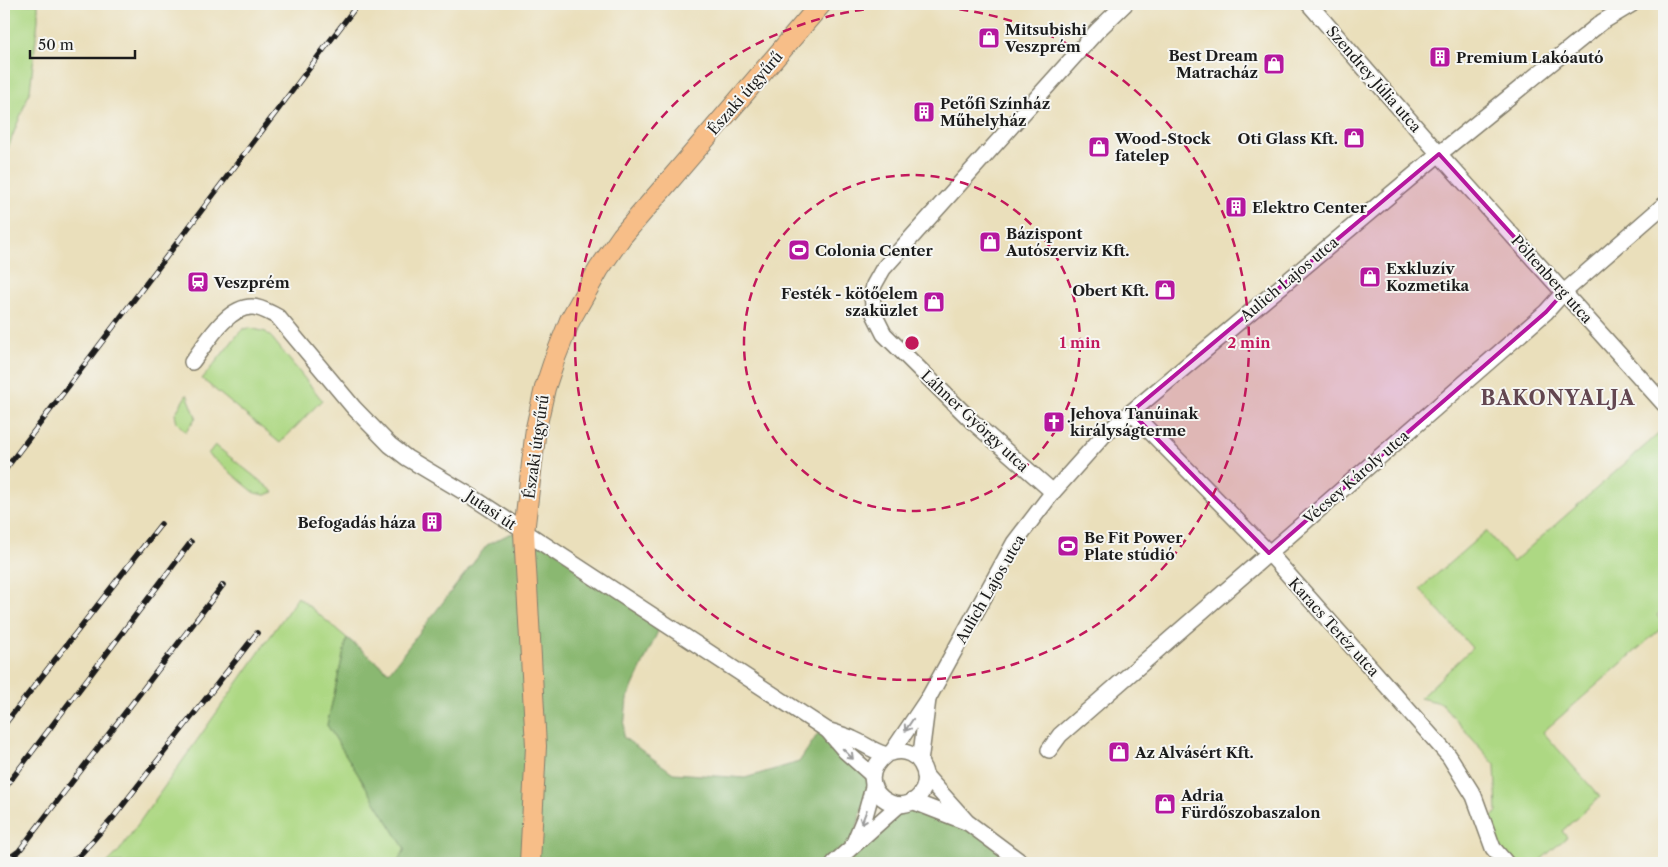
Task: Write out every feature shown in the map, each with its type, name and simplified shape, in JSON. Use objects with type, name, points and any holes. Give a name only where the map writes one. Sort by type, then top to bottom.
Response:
[{"type":"main road","name":"Északi útgyűrű","points":[[530,863],[536,746],[524,533],[530,464],[536,428],[545,388],[555,358],[570,320],[599,269],[622,236],[821,4]]},
{"type":"street","name":"Láhner György utca","points":[[1053,492],[973,422],[884,334],[874,314],[872,295],[874,285],[883,269],[1097,31],[1125,4]]},
{"type":"street","name":"Szendrey Júlia utca","points":[[1309,4],[1439,154]]},
{"type":"street","name":"Aulich Lajos utca","points":[[889,754],[928,697],[1014,543],[1053,492],[1103,436],[1439,154],[1602,22],[1632,4]]},
{"type":"street","name":"Pöltenberg utca","points":[[1439,154],[1664,404]]},
{"type":"street","name":"Vécsey Károly utca","points":[[1049,750],[1060,736],[1546,312],[1564,292],[1664,205]]},
{"type":"street","name":"Jutasi út","points":[[192,362],[222,322],[242,308],[253,307],[278,317],[354,408],[390,445],[407,458],[469,495],[524,533],[827,730],[889,754],[907,753],[923,768],[967,822],[1022,863]]},
{"type":"street","name":"Karacs Teréz utca","points":[[1131,412],[1269,553],[1449,756],[1474,796],[1493,848],[1506,863]]},
{"type":"street","name":"Aulich Lajos utca","points":[[923,768],[928,697]]},
{"type":"street","name":"Jutasi út","points":[[827,730],[873,781],[877,794],[886,801],[906,803],[967,822]]},
{"type":"street","points":[[852,846],[865,816],[875,765],[889,754]]},
{"type":"street","points":[[834,863],[852,846],[923,790],[923,768]]},
{"type":"highlighted area","points":[[1439,154],[1564,292],[1546,312],[1269,553],[1131,412]]},
{"type":"green space","points":[[4,4],[38,4],[38,20],[30,91],[4,158]]},
{"type":"green space","points":[[250,328],[266,332],[272,338],[322,400],[280,443],[202,379],[239,333],[243,329]]},
{"type":"green space","points":[[187,394],[196,417],[186,432],[177,423],[175,414]]},
{"type":"green space","points":[[1664,429],[1664,609],[1657,615],[1664,626],[1543,732],[1600,797],[1562,831],[1567,837],[1537,863],[1506,863],[1484,825],[1497,812],[1495,765],[1441,703],[1420,698],[1472,648],[1420,589],[1486,531],[1513,562]]},
{"type":"green space","points":[[215,445],[274,492],[265,495],[255,493],[208,454]]},
{"type":"green space","points":[[529,532],[664,618],[627,699],[623,737],[673,773],[745,778],[799,762],[823,726],[871,776],[854,838],[912,803],[979,830],[1025,863],[397,863],[405,849],[327,725],[347,638],[389,672],[487,545],[509,534]]},
{"type":"green space","points":[[298,597],[347,638],[327,725],[405,849],[397,863],[107,863],[119,851]]},
{"type":"railway","points":[[4,471],[358,4]]},
{"type":"railway","points":[[4,725],[161,524]]},
{"type":"railway","points":[[4,789],[191,542]]},
{"type":"railway","points":[[4,862],[19,851],[223,585]]},
{"type":"railway","points":[[69,863],[80,855],[112,819],[257,633]]},
{"type":"place","name":"Mitsubishi Veszprém","points":[[989,38]]},
{"type":"place","name":"Premium Lakóautó","points":[[1440,57]]},
{"type":"place","name":"Best Dream Matracház","points":[[1274,64]]},
{"type":"place","name":"Petőfi Színház Műhelyház","points":[[924,112]]},
{"type":"place","name":"Oti Glass Kft.","points":[[1354,138]]},
{"type":"place","name":"Wood-Stock fatelep","points":[[1099,147]]},
{"type":"place","name":"Elektro Center","points":[[1236,207]]},
{"type":"place","name":"Bázispont Autószerviz Kft.","points":[[990,242]]},
{"type":"place","name":"Colonia Center","points":[[799,250]]},
{"type":"place","name":"Exkluzív Kozmetika","points":[[1370,277]]},
{"type":"place","name":"Veszprém","points":[[198,282]]},
{"type":"place","name":"Obert Kft.","points":[[1165,290]]},
{"type":"place","name":"Festék - kötőelem szaküzlet","points":[[934,302]]},
{"type":"place","name":"Jehova Tanúinak királyságterme","points":[[1054,422]]},
{"type":"place","name":"Befogadás háza","points":[[432,522]]},
{"type":"place","name":"Be Fit Power Plate stúdió","points":[[1068,546]]},
{"type":"place","name":"Az Alvásért Kft.","points":[[1119,752]]},
{"type":"place","name":"Adria Fürdőszobaszalon","points":[[1165,804]]},
{"type":"district","name":"BAKONYALJA","points":[[1558,398]]}]
